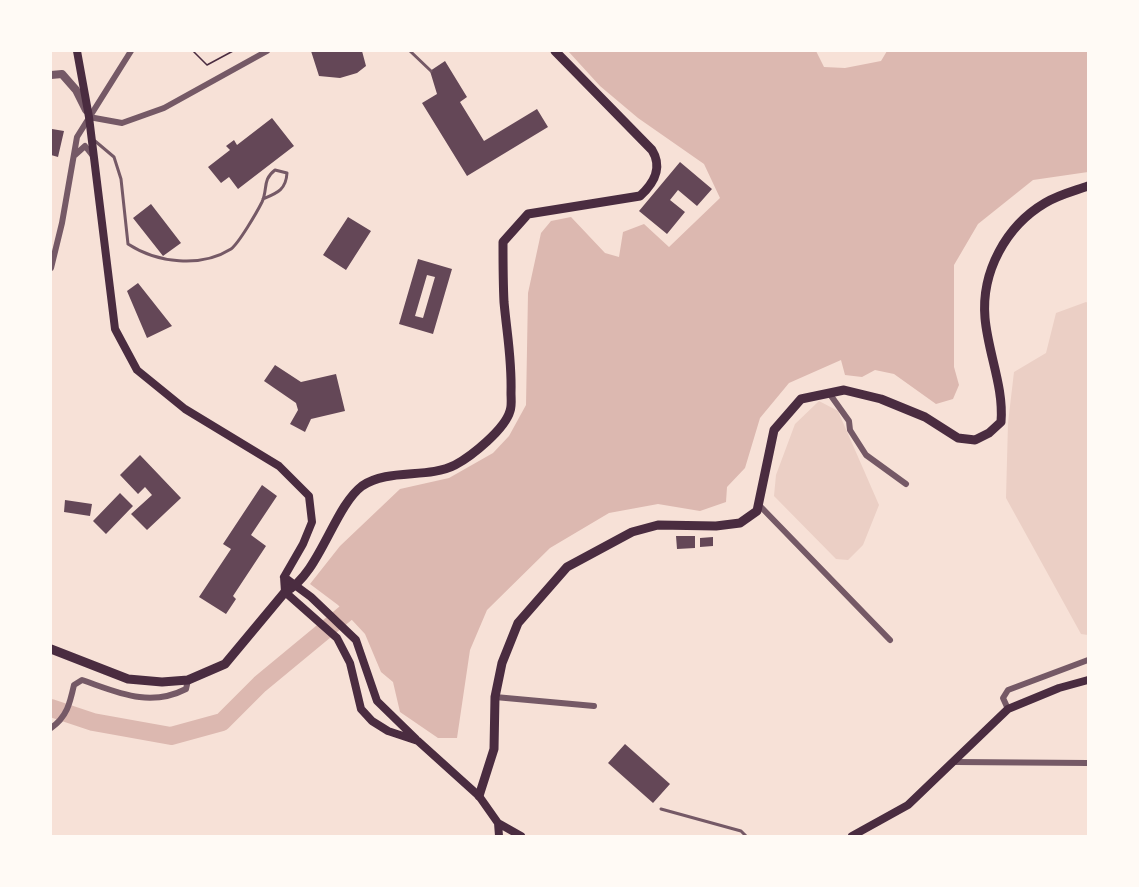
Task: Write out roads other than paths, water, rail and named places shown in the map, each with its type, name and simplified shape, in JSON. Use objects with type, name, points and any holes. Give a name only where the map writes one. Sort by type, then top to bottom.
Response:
[{"type":"main road","points":[[77,51],[89,117],[116,329],[137,370],[185,409],[279,466],[309,496],[312,522],[303,544],[284,577],[285,592],[337,639],[350,663],[361,709],[388,731],[418,741]]},
{"type":"main road","points":[[51,649],[128,679],[162,682],[188,680],[225,664],[285,592],[294,587],[327,540],[342,512],[362,486],[386,477],[426,472],[454,465],[491,438],[510,411],[512,357],[504,301],[503,242],[528,214],[640,196],[651,185],[657,167],[652,150],[555,51]]},
{"type":"main road","points":[[479,796],[494,749],[495,697],[502,663],[518,623],[567,567],[632,532],[658,525],[716,526],[740,523],[757,511],[774,430],[801,399],[844,390],[880,399],[925,417],[958,438],[975,440],[989,433],[1001,422],[1002,404],[985,317],[987,281],[1000,248],[1020,221],[1046,202],[1088,186]]},
{"type":"main road","points":[[284,577],[294,587],[310,597],[356,640],[377,701],[479,796],[498,823],[520,836]]},
{"type":"main road","points":[[852,836],[908,806],[956,762],[1008,709],[1059,688],[1088,680]]},
{"type":"main road","points":[[498,823],[499,836]]},
{"type":"street","points":[[51,268],[62,223],[77,137],[132,51]]},
{"type":"street","points":[[89,117],[122,123],[143,116],[164,108],[267,51]]},
{"type":"street","points":[[51,75],[62,74],[76,90],[89,117]]},
{"type":"street","points":[[70,169],[76,151],[85,146],[93,156]]},
{"type":"street","points":[[829,393],[849,421],[850,430],[866,455],[906,484]]},
{"type":"street","points":[[759,506],[890,640]]},
{"type":"street","points":[[1008,709],[1003,698],[1008,690],[1088,660]]},
{"type":"street","points":[[51,728],[62,721],[69,706],[74,685],[82,680],[135,699],[174,695],[186,689],[188,680]]},
{"type":"street","points":[[495,697],[594,706]]},
{"type":"street","points":[[956,762],[1088,763]]},
{"type":"lane","points":[[410,51],[431,71]]},
{"type":"lane","points":[[91,138],[114,157],[122,179],[129,244],[154,258],[192,261],[232,248],[263,199],[264,182],[275,170],[287,173],[286,182],[281,191],[263,199]]},
{"type":"lane","points":[[661,809],[741,831],[746,836]]},
{"type":"waterway","points":[[51,708],[93,722],[171,736],[222,722],[260,684],[364,598]]}]
